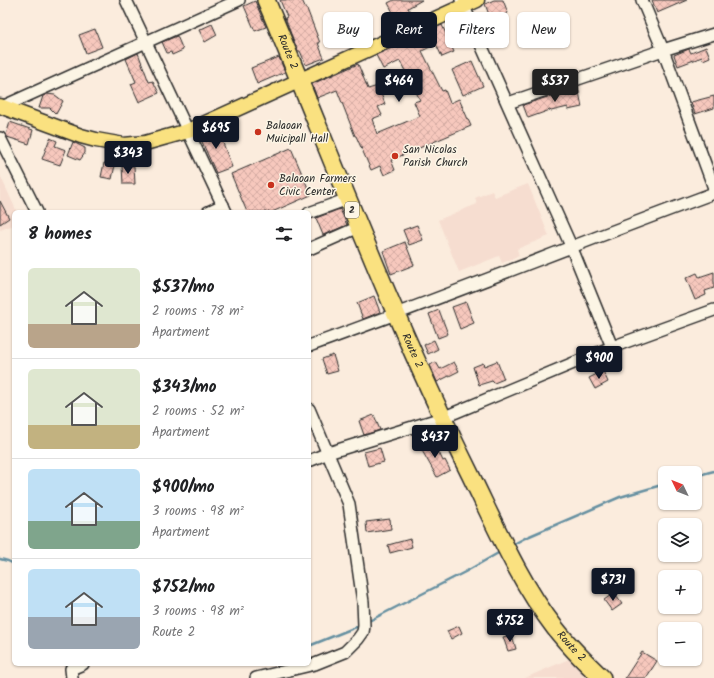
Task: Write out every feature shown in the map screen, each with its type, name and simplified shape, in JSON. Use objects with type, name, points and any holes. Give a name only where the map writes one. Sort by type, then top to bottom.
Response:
[{"type":"highway","name":"Route 2","points":[[266,0],[395,315],[442,418],[526,582],[554,626],[602,678]]},
{"type":"main road","points":[[1,107],[96,140],[124,145],[145,143],[188,131],[462,3],[477,0]]},
{"type":"street","points":[[126,0],[224,208]]},
{"type":"street","points":[[1,107],[239,0]]},
{"type":"street","points":[[642,0],[663,50],[714,188]]},
{"type":"street","points":[[462,3],[571,246],[612,347]]},
{"type":"street","points":[[508,103],[714,34]]},
{"type":"street","points":[[0,138],[36,210]]},
{"type":"street","points":[[311,345],[395,315],[571,246],[714,193]]},
{"type":"street","points":[[311,212],[348,200]]},
{"type":"street","points":[[311,248],[359,227]]},
{"type":"street","points":[[311,460],[328,453],[442,418],[612,347],[714,310]]},
{"type":"street","points":[[311,414],[349,504],[363,602],[364,626],[363,632],[353,645],[345,652],[311,665]]},
{"type":"street","points":[[72,678],[71,669],[78,666]]},
{"type":"street","points":[[256,678],[307,666]]},
{"type":"shaded area","points":[[0,175],[16,210],[12,210],[12,226],[0,230]]},
{"type":"shaded area","points":[[528,184],[549,236],[517,249],[519,256],[502,263],[499,256],[459,272],[438,220],[477,204],[475,198],[492,191],[495,197]]},
{"type":"shaded area","points":[[569,659],[590,678],[525,678]]},
{"type":"building","points":[[280,0],[302,0],[320,43],[318,43],[324,58],[306,65],[291,34],[285,18],[287,17]]},
{"type":"building","points":[[394,0],[422,0],[408,8],[410,12],[393,12],[388,3]]},
{"type":"building","points":[[494,0],[503,0],[508,12],[488,12],[485,4]]},
{"type":"building","points":[[652,0],[687,0],[657,13]]},
{"type":"building","points":[[255,1],[266,27],[255,31],[244,6]]},
{"type":"building","points":[[212,24],[217,35],[205,42],[199,30]]},
{"type":"building","points":[[442,25],[445,32],[445,48],[452,48],[454,52],[442,57],[437,46],[437,27]]},
{"type":"building","points":[[95,29],[102,47],[86,53],[79,35]]},
{"type":"building","points":[[177,36],[183,50],[172,55],[171,52],[167,53],[162,42]]},
{"type":"building","points":[[706,47],[710,57],[703,60],[702,57],[678,66],[674,55],[689,49],[691,53]]},
{"type":"building","points":[[391,48],[428,48],[422,51],[442,91],[445,90],[450,103],[459,99],[471,126],[391,160],[395,170],[384,175],[380,166],[371,170],[355,136],[337,90],[317,98],[312,84],[358,64],[368,89],[378,86],[385,104],[378,107],[382,115],[372,119],[377,134],[420,116],[414,102],[420,100],[412,84],[403,88],[400,81],[408,77],[400,61],[383,69],[376,55]]},
{"type":"building","points":[[138,53],[149,82],[153,81],[159,93],[139,102],[131,84],[136,82],[126,59]]},
{"type":"building","points":[[279,57],[285,72],[257,84],[251,68]]},
{"type":"building","points":[[472,61],[483,86],[463,95],[452,70]]},
{"type":"building","points":[[578,87],[582,107],[568,110],[568,107],[550,110],[528,118],[523,105]]},
{"type":"building","points":[[47,94],[55,95],[63,101],[56,114],[50,108],[39,108],[43,96]]},
{"type":"building","points":[[714,96],[714,108],[695,114],[691,102]]},
{"type":"building","points":[[10,122],[33,130],[29,144],[7,137],[6,135]]},
{"type":"building","points":[[217,127],[232,167],[216,173],[199,135]]},
{"type":"building","points":[[50,138],[57,141],[55,146],[66,150],[60,165],[42,159]]},
{"type":"building","points":[[73,142],[85,148],[85,153],[80,160],[68,155]]},
{"type":"building","name":"Balaoan Farmers Civic Center","points":[[291,148],[311,195],[277,210],[246,210],[231,174]]},
{"type":"building","points":[[104,163],[115,165],[112,179],[101,177]]},
{"type":"building","points":[[122,166],[134,166],[135,184],[123,184]]},
{"type":"building","points":[[0,201],[9,218],[0,224]]},
{"type":"building","points":[[340,209],[347,225],[323,235],[316,218]]},
{"type":"building","points":[[417,225],[423,240],[409,245],[403,230]]},
{"type":"building","points":[[405,242],[414,265],[391,274],[383,251]]},
{"type":"building","points":[[714,272],[714,288],[705,291],[706,295],[695,300],[686,278],[697,273],[699,277]]},
{"type":"building","points":[[374,296],[380,312],[363,319],[357,303]]},
{"type":"building","points":[[466,302],[474,323],[460,329],[452,307]]},
{"type":"building","points":[[439,310],[448,334],[438,338],[429,314]]},
{"type":"building","points":[[434,340],[438,349],[428,354],[424,345]]},
{"type":"building","points":[[333,355],[338,371],[327,374],[322,359]]},
{"type":"building","points":[[497,361],[504,379],[494,383],[492,381],[479,385],[473,367],[483,363],[484,366]]},
{"type":"building","points":[[436,362],[440,369],[454,362],[459,371],[437,382],[430,365]]},
{"type":"building","points":[[603,371],[608,382],[595,389],[589,378]]},
{"type":"building","points":[[374,415],[380,430],[364,435],[359,421]]},
{"type":"building","points":[[433,440],[443,461],[445,460],[450,470],[437,477],[420,447]]},
{"type":"building","points":[[380,448],[384,462],[368,466],[364,452]]},
{"type":"building","points":[[390,519],[391,529],[367,533],[366,522]]},
{"type":"building","points":[[410,539],[412,547],[390,553],[388,545]]},
{"type":"building","points":[[614,593],[622,604],[612,611],[604,600]]},
{"type":"building","points":[[459,626],[462,633],[451,639],[447,631]]},
{"type":"building","points":[[512,635],[516,649],[508,651],[503,637]]},
{"type":"building","points":[[642,652],[657,661],[646,678],[625,678]]},
{"type":"waterway","points":[[702,474],[714,471]]},
{"type":"waterway","points":[[512,545],[620,497],[658,486]]},
{"type":"waterway","points":[[367,622],[465,572],[500,552]]},
{"type":"waterway","points":[[0,559],[12,563]]},
{"type":"waterway","points":[[311,645],[361,625]]},
{"type":"place","name":"Balaoan Muicipall Hall","points":[[258,132]]},
{"type":"place","name":"San Nicolas Parish Church","points":[[395,156]]},
{"type":"place","name":"Balaoan Farmers Civic Center","points":[[271,185]]}]
